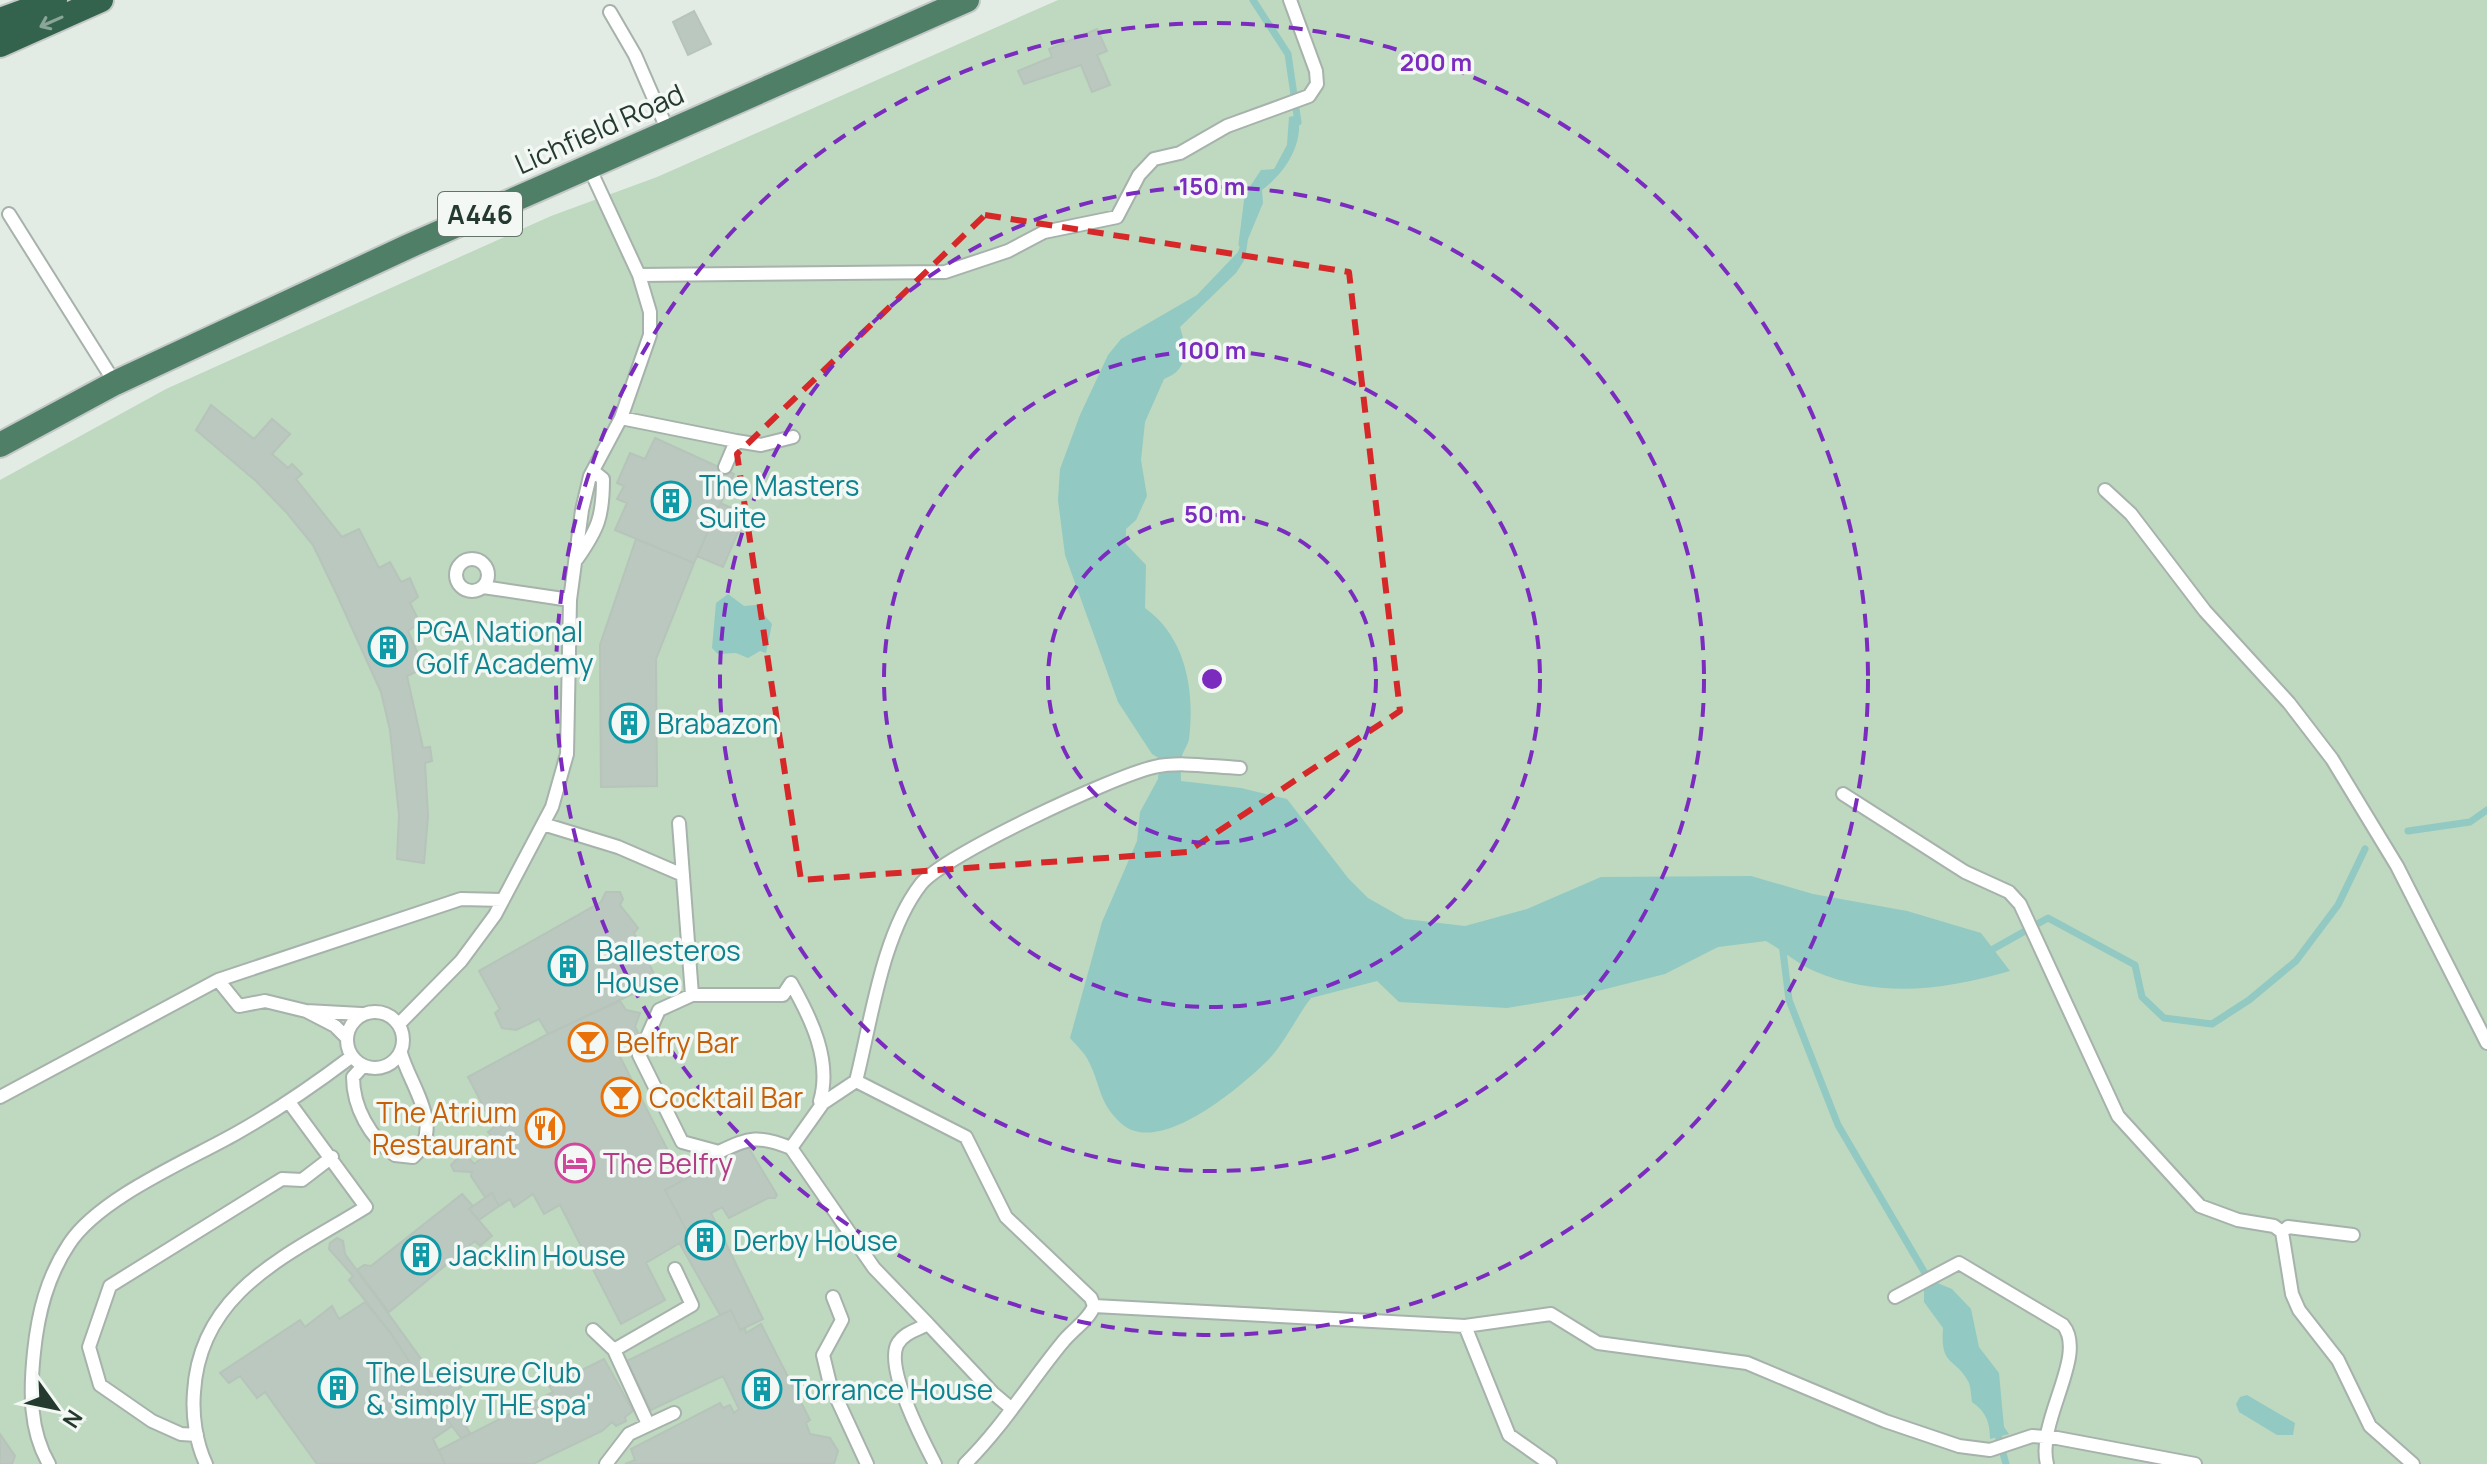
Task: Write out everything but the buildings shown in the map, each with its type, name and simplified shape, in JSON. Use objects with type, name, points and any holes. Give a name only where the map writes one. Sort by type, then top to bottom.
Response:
[{"type":"highway","points":[[0,20],[55,0]]},
{"type":"highway","points":[[0,45],[101,0]]},
{"type":"highway","name":"Lichfield Road","points":[[0,445],[115,383],[588,165],[967,0]]},
{"type":"lane","points":[[639,275],[945,272],[1008,251],[1044,232],[1117,217],[1139,175],[1154,159],[1180,153],[1227,126],[1309,96],[1317,84],[1316,71],[1290,0]]},
{"type":"lane","points":[[610,12],[635,55],[668,131]]},
{"type":"lane","points":[[399,1024],[461,961],[503,900],[543,824],[567,754],[570,600],[582,510],[593,471],[621,418],[650,335],[650,312],[639,275],[588,165]]},
{"type":"lane","points":[[9,214],[115,383]]},
{"type":"lane","points":[[621,418],[761,445],[793,437]]},
{"type":"lane","points":[[725,467],[736,441]]},
{"type":"lane","points":[[575,563],[602,518],[603,479],[593,471]]},
{"type":"lane","points":[[2105,490],[2131,514],[2205,611],[2289,703],[2332,759],[2397,866],[2487,1043]]},
{"type":"lane","points":[[483,587],[570,600]]},
{"type":"lane","points":[[791,1148],[823,1103],[856,1081],[895,938],[921,884],[943,865],[1097,787],[1157,766],[1240,768]]},
{"type":"lane","points":[[1843,794],[1965,872],[2009,892],[2020,904],[2118,1116],[2200,1206],[2238,1220],[2353,1235]]},
{"type":"lane","points":[[679,823],[692,995]]},
{"type":"lane","points":[[543,824],[618,847],[683,875]]},
{"type":"lane","points":[[0,1097],[218,980],[448,902],[461,899],[503,900]]},
{"type":"lane","points":[[691,973],[710,994]]},
{"type":"lane","points":[[218,980],[239,1006],[265,1001],[306,1011],[385,1014],[399,1024],[404,1042],[401,1053],[384,1068],[363,1066],[351,1057],[346,1037],[349,1027],[362,1014]]},
{"type":"lane","points":[[823,1103],[820,1101],[827,1078],[813,1027],[791,983],[783,995],[692,995],[659,1010],[639,1055],[682,1142],[719,1152],[749,1138],[770,1139],[791,1148],[891,1290],[1012,1409]]},
{"type":"lane","points":[[306,1011],[335,1026],[346,1037]]},
{"type":"lane","points":[[363,1066],[353,1077],[353,1086],[366,1125],[395,1155],[413,1157],[425,1143],[428,1124],[401,1053]]},
{"type":"lane","points":[[49,1464],[42,1452],[29,1397],[36,1330],[47,1282],[69,1243],[89,1220],[169,1169],[289,1102],[351,1057]]},
{"type":"lane","points":[[827,1078],[856,1081],[966,1137],[1006,1217],[1091,1298],[1094,1306]]},
{"type":"lane","points":[[206,1464],[197,1435],[193,1406],[196,1363],[208,1333],[221,1312],[253,1277],[366,1207],[289,1102]]},
{"type":"lane","points":[[197,1435],[181,1434],[152,1421],[100,1385],[89,1347],[110,1286],[282,1179],[302,1180],[332,1157]]},
{"type":"lane","points":[[2281,1228],[2288,1274],[2299,1310],[2338,1360],[2370,1426],[2413,1464]]},
{"type":"lane","points":[[1895,1297],[1959,1263],[2054,1318],[2069,1332],[2071,1353],[2044,1439],[2047,1464]]},
{"type":"lane","points":[[614,1350],[692,1305],[675,1269]]},
{"type":"lane","points":[[833,1297],[842,1320],[823,1355],[830,1384],[867,1464],[875,1464]]},
{"type":"lane","points":[[1094,1306],[1465,1326],[1551,1314],[1598,1343],[1747,1363],[1935,1439],[1990,1450],[2032,1436],[2057,1438],[2195,1464]]},
{"type":"lane","points":[[965,1464],[1094,1306]]},
{"type":"lane","points":[[928,1324],[905,1335],[896,1347],[895,1368],[935,1464]]},
{"type":"lane","points":[[1465,1326],[1509,1435],[1550,1464]]},
{"type":"lane","points":[[593,1330],[614,1350],[648,1424]]},
{"type":"lane","points":[[606,1464],[629,1434],[674,1413]]},
{"type":"highlighted area","points":[[985,215],[1349,272],[1400,711],[1187,852],[801,880],[737,454]]},
{"type":"green space","name":"The Belfry","points":[[1058,0],[2487,0],[2487,1464],[0,1464],[0,480],[166,389],[551,216],[657,177]]},
{"type":"water","points":[[1298,115],[1295,147],[1285,166],[1262,190],[1263,203],[1248,239],[1245,259],[1236,273],[1180,327],[1184,358],[1178,370],[1164,379],[1145,422],[1141,460],[1147,496],[1136,520],[1126,529],[1126,544],[1146,565],[1145,608],[1170,634],[1179,650],[1189,684],[1191,721],[1181,759],[1181,781],[1241,788],[1287,799],[1348,878],[1368,898],[1405,919],[1465,926],[1527,909],[1601,877],[1751,876],[1813,894],[1907,911],[1981,933],[2010,971],[1936,987],[1912,989],[1863,985],[1814,971],[1766,941],[1718,947],[1665,974],[1578,996],[1507,1008],[1399,1002],[1377,981],[1311,998],[1265,1063],[1219,1102],[1178,1125],[1139,1132],[1123,1125],[1109,1110],[1087,1059],[1070,1038],[1102,922],[1137,841],[1140,812],[1158,779],[1160,759],[1152,754],[1118,702],[1065,555],[1058,500],[1060,469],[1080,415],[1108,355],[1121,339],[1197,295],[1238,252],[1247,225],[1249,188],[1261,170],[1274,169],[1287,145],[1289,117]]},
{"type":"water","points":[[728,594],[744,606],[756,605],[772,624],[766,653],[760,651],[748,658],[736,653],[718,654],[712,648],[716,603]]},
{"type":"water","points":[[1935,1282],[1952,1289],[1971,1309],[1979,1347],[1999,1373],[2004,1427],[2009,1434],[1990,1439],[1988,1422],[1972,1402],[1968,1381],[1946,1356],[1943,1328],[1924,1302],[1924,1288]]},
{"type":"water","points":[[2247,1395],[2295,1423],[2293,1435],[2277,1435],[2239,1412],[2236,1404],[2240,1397]]},
{"type":"waterway","points":[[1253,0],[1288,54],[1298,122]]},
{"type":"waterway","points":[[1242,244],[1248,197],[1256,188]]},
{"type":"waterway","points":[[2408,831],[2470,822],[2487,810]]},
{"type":"waterway","points":[[1986,953],[2048,918],[2135,965],[2142,997],[2164,1018],[2212,1024],[2249,1000],[2296,961],[2338,905],[2365,849]]},
{"type":"waterway","points":[[1782,943],[1789,1000],[1838,1125],[1929,1280]]},
{"type":"waterway","points":[[1996,1428],[2006,1464]]},
{"type":"place","name":"The Masters Suite","points":[[671,501]]},
{"type":"place","name":"PGA National Golf Academy","points":[[388,647]]},
{"type":"place","name":"Brabazon","points":[[629,723]]},
{"type":"place","name":"Ballesteros House","points":[[568,966]]},
{"type":"place","name":"Belfry Bar","points":[[588,1042]]},
{"type":"place","name":"Cocktail Bar","points":[[621,1097]]},
{"type":"place","name":"The Atrium Restaurant","points":[[545,1128]]},
{"type":"place","name":"The Belfry","points":[[575,1163]]},
{"type":"place","name":"Derby House","points":[[705,1240]]},
{"type":"place","name":"Jacklin House","points":[[421,1255]]},
{"type":"place","name":"The Leisure Club & 'simply THE spa'","points":[[338,1388]]},
{"type":"place","name":"Torrance House","points":[[762,1389]]}]
